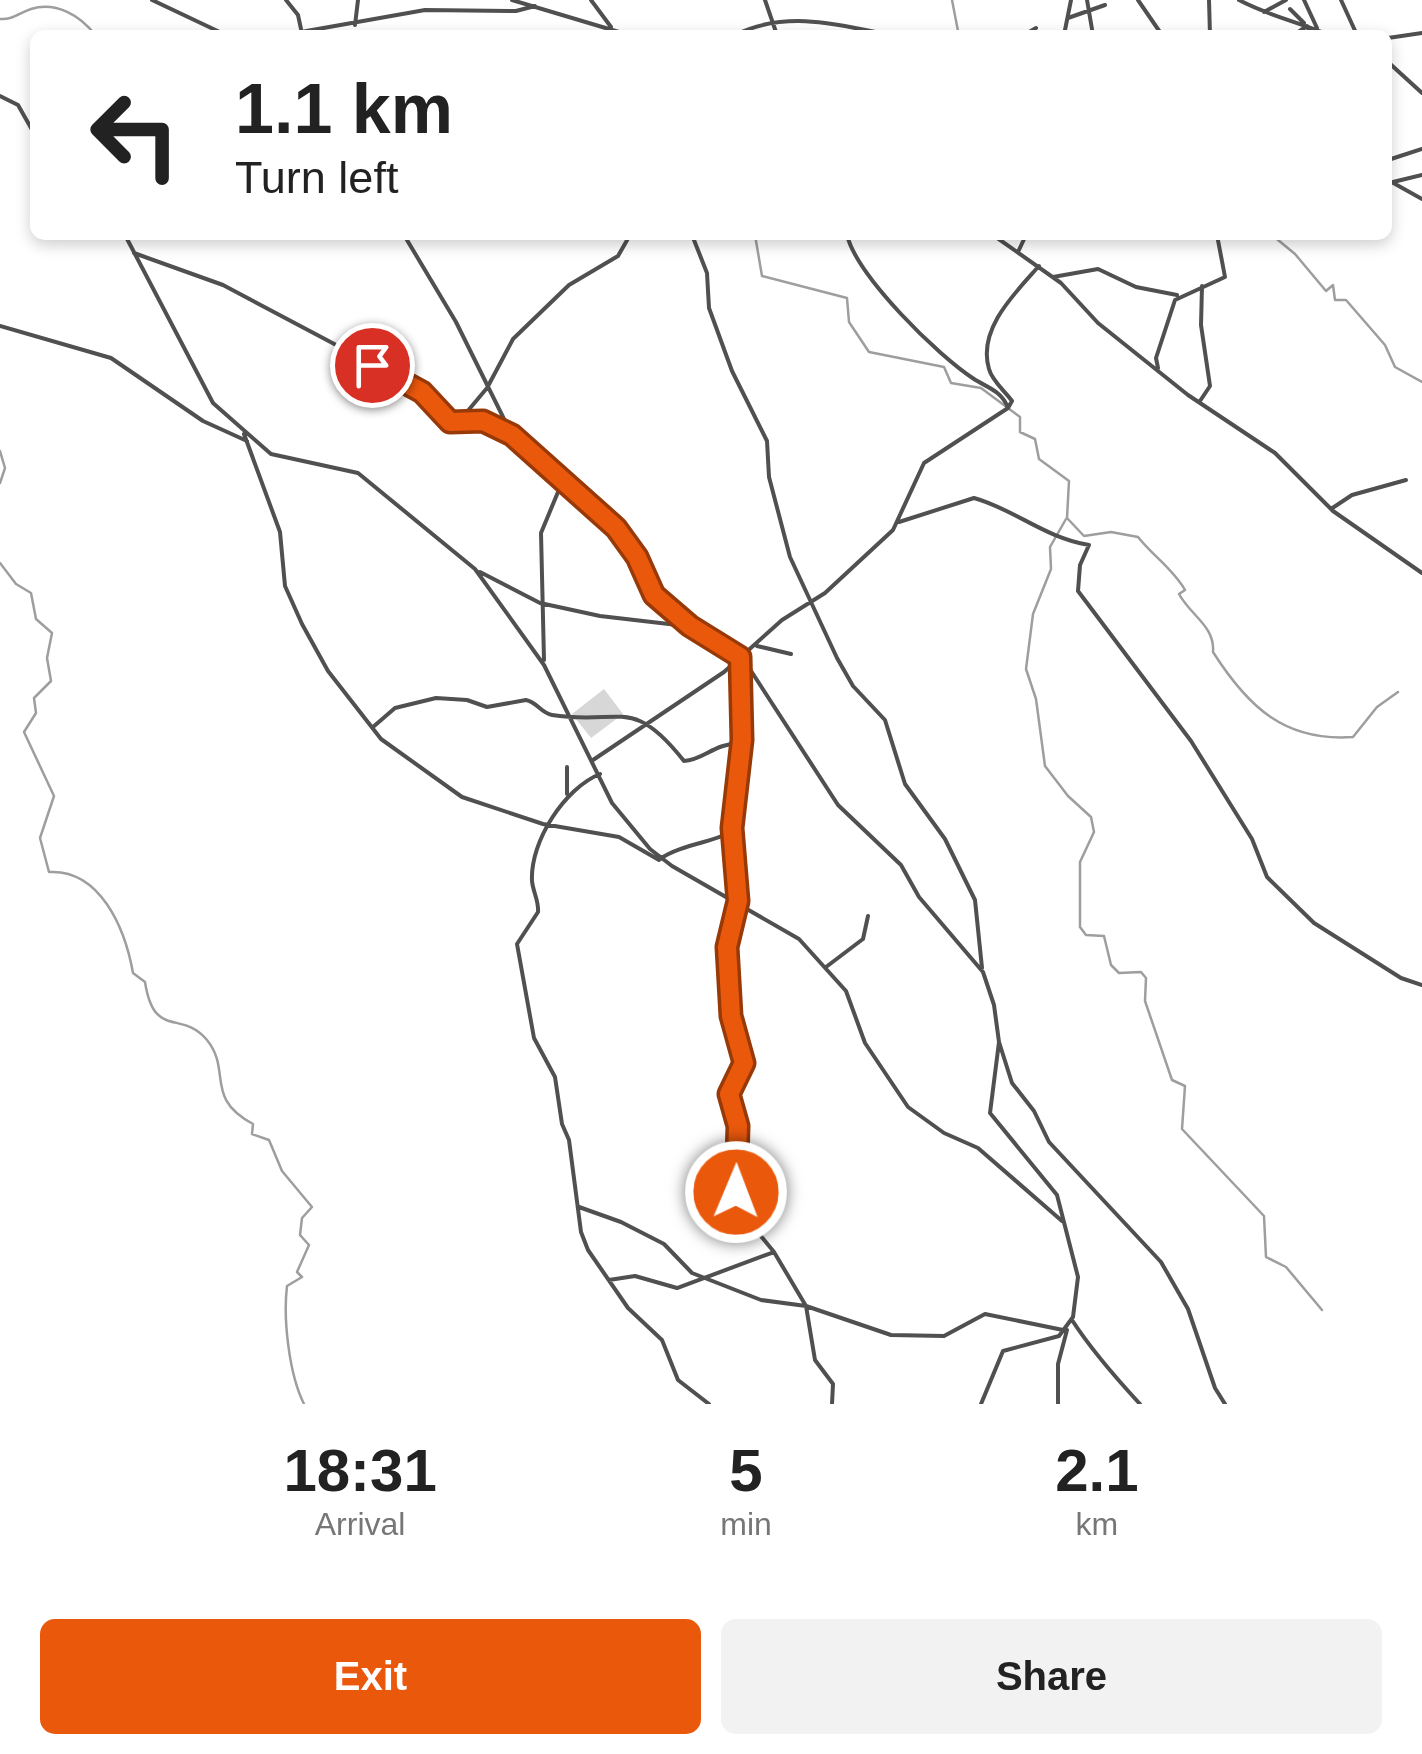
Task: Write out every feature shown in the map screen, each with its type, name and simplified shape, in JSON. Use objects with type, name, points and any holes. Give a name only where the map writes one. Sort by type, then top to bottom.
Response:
[{"type":"street","points":[[152,0],[215,30]]},
{"type":"street","points":[[286,0],[296,11],[301,29]]},
{"type":"street","points":[[355,26],[358,0]]},
{"type":"street","points":[[512,0],[618,30]]},
{"type":"street","points":[[591,0],[611,27]]},
{"type":"street","points":[[599,0],[599,10]]},
{"type":"street","points":[[765,0],[775,30]]},
{"type":"street","points":[[1065,30],[1071,0]]},
{"type":"street","points":[[1087,0],[1093,30]]},
{"type":"street","points":[[1138,0],[1159,30]]},
{"type":"street","points":[[1208,0],[1210,30]]},
{"type":"street","points":[[1238,0],[1320,30]]},
{"type":"street","points":[[1263,12],[1286,0]]},
{"type":"street","points":[[1304,0],[1317,28]]},
{"type":"street","points":[[1340,0],[1355,30]]},
{"type":"street","points":[[1068,18],[1090,14],[1105,5]]},
{"type":"street","points":[[298,30],[355,26],[425,10],[494,12],[535,6]]},
{"type":"street","points":[[1290,9],[1309,30]]},
{"type":"street","points":[[748,30],[772,21],[810,19],[865,30]]},
{"type":"street","points":[[1300,30],[1306,25]]},
{"type":"street","points":[[1392,37],[1422,33]]},
{"type":"street","points":[[1392,66],[1422,93]]},
{"type":"street","points":[[0,96],[18,105],[30,126]]},
{"type":"street","points":[[1392,159],[1422,149]]},
{"type":"street","points":[[1392,181],[1421,178]]},
{"type":"street","points":[[1392,182],[1422,199]]},
{"type":"street","points":[[128,240],[207,394],[242,430],[278,456],[358,474],[477,571],[540,603],[600,616],[690,626]]},
{"type":"street","points":[[407,240],[456,322],[512,435]]},
{"type":"street","points":[[460,420],[487,388],[516,335],[572,283],[618,256],[627,240]]},
{"type":"street","points":[[694,240],[707,273],[710,308],[730,366],[768,443],[769,476],[784,540],[845,674],[884,720],[905,784],[945,839],[975,900],[983,972],[1012,1083],[1034,1111],[1048,1142],[1161,1262],[1188,1309],[1215,1388],[1226,1404]]},
{"type":"street","points":[[850,240],[864,269],[918,332],[970,376],[997,392],[1008,408]]},
{"type":"street","points":[[1000,240],[1053,277],[1102,327],[1198,403],[1274,453],[1331,509],[1422,571]]},
{"type":"street","points":[[1018,252],[1024,240]]},
{"type":"street","points":[[1160,372],[1156,361],[1174,300],[1224,277],[1218,240]]},
{"type":"street","points":[[134,253],[223,285],[418,389],[450,422],[488,422],[512,435],[616,528],[637,557],[651,592],[690,626],[741,657],[838,806],[901,866],[919,896],[983,972]]},
{"type":"street","points":[[594,760],[756,646],[782,620],[813,603],[899,522],[924,463],[966,432],[1002,416],[1012,400],[988,368],[990,338],[1020,284],[1038,266]]},
{"type":"street","points":[[1053,277],[1092,269],[1150,291],[1182,294]]},
{"type":"street","points":[[1198,403],[1210,386],[1202,342],[1202,286]]},
{"type":"street","points":[[0,326],[111,358],[203,420],[247,442]]},
{"type":"street","points":[[242,430],[281,537],[280,562],[286,589],[312,645],[384,742],[453,793],[552,824],[622,838],[794,935],[850,998],[865,1044],[908,1107],[944,1133],[978,1148],[1062,1221]]},
{"type":"street","points":[[544,666],[540,603],[542,527],[564,480]]},
{"type":"street","points":[[1331,509],[1352,495],[1406,480]]},
{"type":"street","points":[[899,522],[974,498],[1030,522],[1044,534],[1089,545],[1080,563],[1078,591],[1192,740],[1254,842],[1267,877],[1314,922],[1401,978],[1422,985]]},
{"type":"street","points":[[477,571],[544,666],[616,808],[660,859],[668,863]]},
{"type":"street","points":[[756,646],[790,654]]},
{"type":"street","points":[[741,657],[742,744],[732,831],[738,901],[727,947],[731,1016],[744,1063],[730,1090],[738,1126],[734,1201],[774,1252],[806,1306],[816,1364],[833,1384],[832,1404]]},
{"type":"street","points":[[373,727],[396,708],[443,697],[486,707],[526,700],[546,714],[618,714],[649,723],[684,761],[720,744],[742,744]]},
{"type":"street","points":[[567,767],[567,794],[532,876],[538,912],[517,948],[534,1038],[558,1090],[588,1250],[628,1308],[662,1340],[678,1380],[709,1404]]},
{"type":"street","points":[[567,794],[600,774]]},
{"type":"street","points":[[660,859],[702,838],[722,838],[732,831]]},
{"type":"street","points":[[826,967],[863,938],[868,916]]},
{"type":"street","points":[[981,1404],[1003,1351],[1050,1341],[1066,1328],[1072,1320],[1078,1278],[1057,1194],[990,1113],[999,1042]]},
{"type":"street","points":[[579,1207],[664,1244],[684,1268],[761,1300],[806,1306],[902,1336],[944,1336],[985,1314],[1066,1328]]},
{"type":"street","points":[[609,1280],[635,1276],[672,1289],[703,1276],[729,1272],[774,1252]]},
{"type":"street","points":[[1072,1320],[1093,1354],[1119,1376],[1140,1404]]},
{"type":"street","points":[[1058,1404],[1058,1364],[1066,1328]]},
{"type":"shaded area","points":[[604,689],[623,714],[591,738],[572,714]]},
{"type":"waterway","points":[[952,0],[958,30]]},
{"type":"waterway","points":[[0,19],[50,7],[75,16],[90,30]]},
{"type":"waterway","points":[[756,240],[762,276],[847,298],[849,322],[869,352],[944,367],[951,383],[981,388],[1020,417],[1020,432],[1035,439],[1039,459],[1069,481],[1067,518],[1084,536],[1111,532],[1138,537],[1180,582],[1185,590],[1179,594],[1206,628],[1213,652],[1226,672],[1271,717],[1307,734],[1353,737],[1377,707],[1398,692]]},
{"type":"waterway","points":[[1278,240],[1326,291],[1333,285],[1335,300],[1346,300],[1385,345],[1395,367],[1422,382]]},
{"type":"waterway","points":[[0,451],[5,468],[0,483]]},
{"type":"waterway","points":[[1066,519],[1050,547],[1051,569],[1033,614],[1026,669],[1036,699],[1045,766],[1068,796],[1091,817],[1094,832],[1080,862],[1080,927],[1086,935],[1104,936],[1111,965],[1119,973],[1141,972],[1146,978],[1145,1001],[1172,1080],[1185,1086],[1182,1129],[1264,1216],[1266,1257],[1286,1267],[1322,1310]]},
{"type":"waterway","points":[[0,563],[16,584],[31,593],[36,619],[52,633],[47,658],[51,681],[34,698],[36,713],[24,732],[54,796],[40,838],[49,872],[83,880],[107,904],[124,938],[133,973],[145,982],[155,1011],[207,1040],[214,1051],[229,1104],[253,1124],[252,1134],[269,1140],[282,1171],[312,1207],[302,1218],[300,1235],[309,1245],[297,1272],[302,1277],[287,1286],[286,1299],[291,1362],[304,1404]]},
{"type":"route","points":[[372,365],[422,392],[450,422],[483,421],[512,435],[524,450],[557,474],[616,528],[637,557],[650,590],[667,608],[740,657],[744,704],[732,828],[738,901],[727,947],[731,1016],[744,1063],[729,1094],[738,1126],[736,1192]]}]
